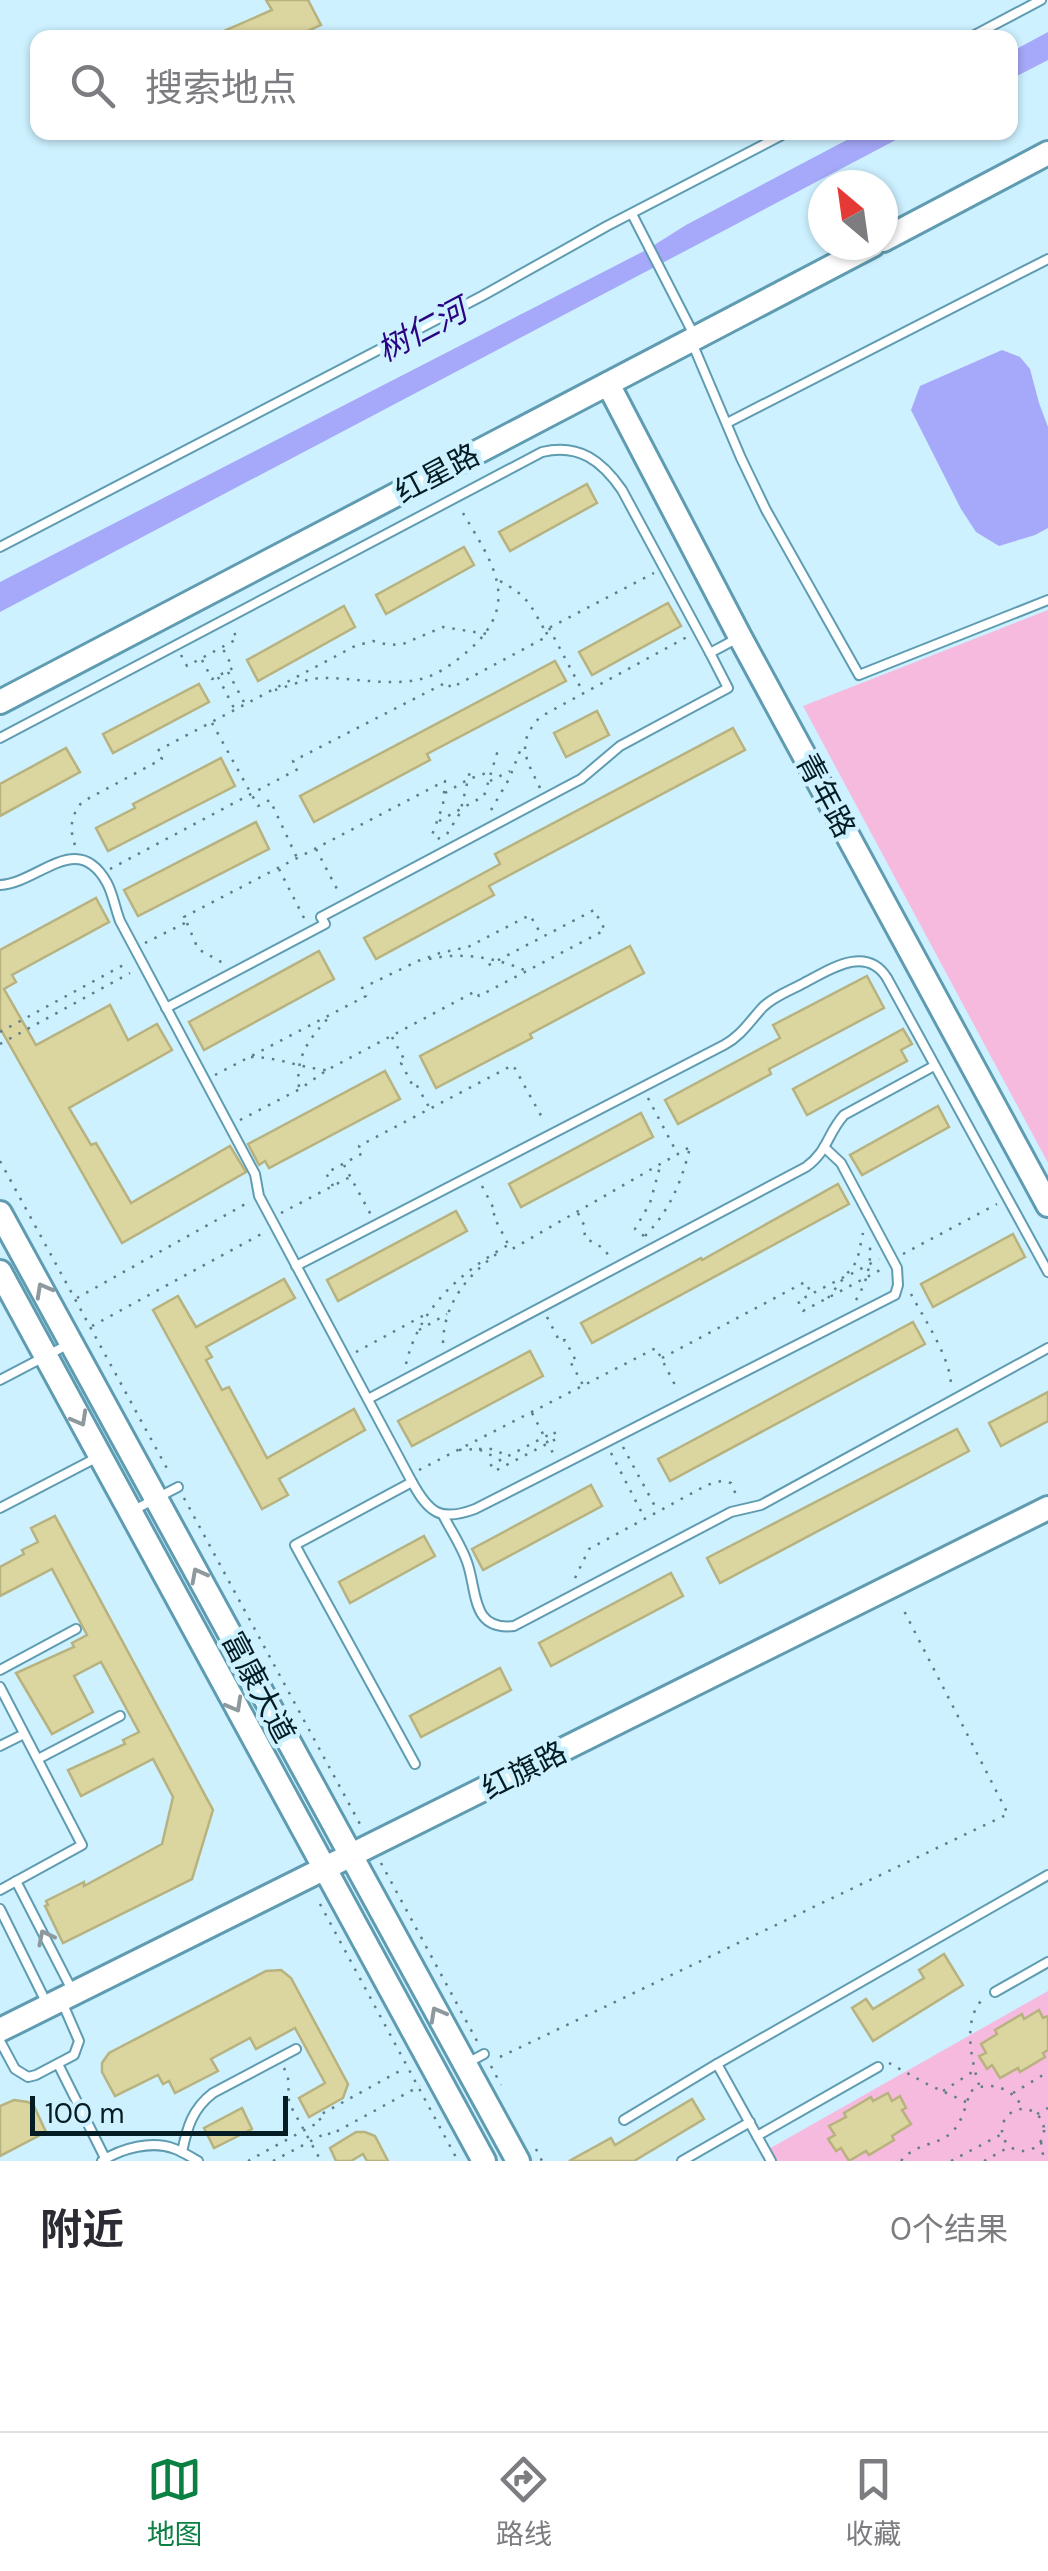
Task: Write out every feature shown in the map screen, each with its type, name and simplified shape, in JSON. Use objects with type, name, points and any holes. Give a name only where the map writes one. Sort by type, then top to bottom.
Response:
[{"type":"street","points":[[898,232],[1048,153]]},
{"type":"street","name":"红星路","points":[[0,702],[845,260]]},
{"type":"street","name":"青年路","points":[[608,384],[1048,1205]]},
{"type":"street","name":"富康大道","points":[[0,1212],[72,1342],[167,1493],[526,2153]]},
{"type":"street","name":"富康大道","points":[[0,1272],[484,2161]]},
{"type":"street","name":"红旗路","points":[[0,2030],[1048,1508]]},
{"type":"lane","points":[[984,30],[1041,0]]},
{"type":"lane","points":[[0,547],[773,140]]},
{"type":"lane","points":[[632,214],[671,290],[766,510],[859,675],[1048,600]]},
{"type":"lane","points":[[727,422],[1048,259]]},
{"type":"lane","points":[[0,738],[542,452],[558,449],[580,453],[601,464],[622,490],[728,688],[620,746],[581,780],[322,917],[325,924],[166,1008]]},
{"type":"lane","points":[[710,653],[740,636]]},
{"type":"lane","points":[[0,886],[16,884],[63,859],[80,860],[98,869],[139,957],[254,1174],[259,1196],[423,1502],[433,1512],[458,1516],[475,1510],[895,1296],[898,1285],[893,1261],[842,1162],[824,1147]]},
{"type":"lane","points":[[296,1266],[734,1040],[775,998],[844,962],[858,961],[881,968],[1048,1272]]},
{"type":"lane","points":[[368,1400],[806,1167],[820,1157],[844,1116],[934,1066]]},
{"type":"lane","points":[[0,1380],[72,1342]]},
{"type":"lane","points":[[444,1515],[468,1565],[478,1608],[492,1624],[501,1628],[514,1626],[738,1510],[761,1505],[1048,1348]]},
{"type":"lane","points":[[0,1508],[100,1456]]},
{"type":"lane","points":[[411,1478],[295,1545],[415,1764]]},
{"type":"lane","points":[[130,1512],[167,1493]]},
{"type":"lane","points":[[0,1670],[76,1629]]},
{"type":"lane","points":[[0,1687],[82,1844],[0,1890]]},
{"type":"lane","points":[[38,1759],[120,1716]]},
{"type":"lane","points":[[0,1746],[24,1734]]},
{"type":"lane","points":[[624,2120],[1048,1875]]},
{"type":"lane","points":[[0,2042],[15,2069],[28,2077],[74,2055],[78,2041],[16,1881]]},
{"type":"lane","points":[[0,1910],[61,2000]]},
{"type":"lane","points":[[994,1992],[1048,1962]]},
{"type":"lane","points":[[182,2152],[193,2114],[212,2093],[296,2050]]},
{"type":"lane","points":[[58,2064],[103,2160],[121,2150],[143,2146],[173,2148],[198,2161]]},
{"type":"lane","points":[[717,2064],[771,2161]]},
{"type":"lane","points":[[757,2136],[878,2067]]},
{"type":"lane","points":[[682,2161],[750,2122]]},
{"type":"path","points":[[268,692],[317,678],[420,680],[453,662],[488,634],[496,613],[498,581],[492,563],[454,498]]},
{"type":"path","points":[[548,636],[545,630],[664,568]]},
{"type":"path","points":[[498,581],[528,600],[548,636]]},
{"type":"path","points":[[176,645],[187,666],[237,640],[227,618]]},
{"type":"path","points":[[80,860],[72,837],[74,811],[82,802],[162,759],[157,751],[355,646],[374,641],[403,644],[443,626],[488,634]]},
{"type":"path","points":[[549,628],[583,693]]},
{"type":"path","points":[[464,842],[500,798],[524,740],[540,717],[698,631]]},
{"type":"path","points":[[101,874],[298,769],[293,761],[447,682],[451,688],[548,636]]},
{"type":"path","points":[[201,658],[212,679],[233,668],[222,647]]},
{"type":"path","points":[[228,670],[245,704]]},
{"type":"path","points":[[217,676],[235,710]]},
{"type":"path","points":[[212,722],[258,806],[270,800],[297,858]]},
{"type":"path","points":[[524,740],[527,762],[545,798]]},
{"type":"path","points":[[438,821],[484,796],[498,750]]},
{"type":"path","points":[[234,972],[198,949],[184,917],[445,780],[432,835],[442,840],[462,808],[471,767]]},
{"type":"path","points":[[489,782],[514,769]]},
{"type":"path","points":[[444,794],[493,770]]},
{"type":"path","points":[[316,848],[346,905]]},
{"type":"path","points":[[278,868],[311,932]]},
{"type":"path","points":[[229,1126],[476,990],[480,996],[605,930],[594,910],[485,968]]},
{"type":"path","points":[[205,1081],[366,996],[362,988],[418,961],[468,948],[530,915],[542,937]]},
{"type":"path","points":[[0,1044],[139,957],[187,922]]},
{"type":"path","points":[[418,961],[462,956],[498,961],[527,971]]},
{"type":"path","points":[[0,1032],[139,957]]},
{"type":"path","points":[[300,1089],[298,1066],[305,1046],[331,1014]]},
{"type":"path","points":[[391,1036],[413,1086],[416,1084],[430,1108]]},
{"type":"path","points":[[250,1057],[278,1058],[326,1070]]},
{"type":"path","points":[[333,1186],[326,1173],[363,1153],[359,1146],[513,1065],[551,1134]]},
{"type":"path","points":[[642,1088],[677,1154]]},
{"type":"path","points":[[476,1173],[512,1249],[690,1147],[668,1208],[639,1242]]},
{"type":"path","points":[[0,1161],[90,1326],[167,1493],[361,1851],[474,2059],[501,2084]]},
{"type":"path","points":[[645,1236],[636,1229],[650,1203],[661,1163]]},
{"type":"path","points":[[343,1164],[376,1225]]},
{"type":"path","points":[[90,1326],[350,1177]]},
{"type":"path","points":[[75,1298],[259,1196]]},
{"type":"path","points":[[893,1261],[871,1263],[798,1301],[803,1311],[1007,1198]]},
{"type":"path","points":[[836,1325],[853,1305],[871,1263],[862,1202]]},
{"type":"path","points":[[828,1298],[857,1260],[864,1229],[862,1202]]},
{"type":"path","points":[[578,1211],[585,1238],[603,1248],[616,1268]]},
{"type":"path","points":[[402,1381],[408,1356],[428,1313],[463,1274],[508,1245]]},
{"type":"path","points":[[443,1360],[448,1314],[465,1281],[508,1245]]},
{"type":"path","points":[[893,1261],[948,1368],[952,1380],[949,1402]]},
{"type":"path","points":[[661,1358],[805,1282],[812,1294]]},
{"type":"path","points":[[542,1307],[560,1342],[565,1340],[576,1361],[571,1363],[583,1386]]},
{"type":"path","points":[[346,1357],[428,1313]]},
{"type":"path","points":[[418,1330],[448,1314]]},
{"type":"path","points":[[411,1478],[656,1348],[684,1403]]},
{"type":"path","points":[[532,1412],[560,1466]]},
{"type":"path","points":[[554,1432],[558,1438],[548,1443],[495,1471],[491,1465],[554,1432]]},
{"type":"path","points":[[617,1437],[657,1511]]},
{"type":"path","points":[[606,1443],[645,1518]]},
{"type":"path","points":[[478,1449],[502,1460]]},
{"type":"path","points":[[458,1450],[491,1449],[510,1456]]},
{"type":"path","points":[[567,1598],[589,1549],[707,1485],[731,1483],[736,1490],[738,1510]]},
{"type":"path","points":[[500,2057],[1008,1814],[892,1586]]},
{"type":"path","points":[[980,2086],[971,2025],[980,2000],[994,1992]]},
{"type":"path","points":[[279,2058],[288,2077],[290,2103],[321,2161]]},
{"type":"path","points":[[878,2067],[888,2063],[967,2102]]},
{"type":"path","points":[[248,2161],[321,2121],[318,2116],[432,2066]]},
{"type":"path","points":[[274,2161],[328,2132],[330,2136],[432,2066]]},
{"type":"path","points":[[941,2092],[975,2070]]},
{"type":"path","points":[[1012,2094],[1048,2072]]},
{"type":"path","points":[[901,2161],[915,2148],[954,2131],[970,2092],[980,2086],[1001,2088],[1018,2098],[1023,2109]]},
{"type":"path","points":[[1037,2114],[1048,2108]]},
{"type":"path","points":[[1041,2141],[1030,2150],[1010,2147],[1002,2134],[1004,2121],[1013,2111],[1023,2109],[1037,2114],[1046,2124],[1041,2141],[1044,2161]]},
{"type":"path","points":[[952,2161],[1002,2134]]},
{"type":"path","points":[[984,2161],[1010,2147]]},
{"type":"path","points":[[526,2153],[542,2161]]},
{"type":"shaded area","points":[[1048,610],[1048,1163],[803,706]]},
{"type":"shaded area","points":[[1048,1991],[1048,2161],[773,2161],[767,2150]]},
{"type":"water","points":[[1048,32],[1048,60],[1018,75],[1018,48]]},
{"type":"water","points":[[847,140],[896,140],[839,170],[808,170],[808,186],[0,612],[0,582],[648,249]]},
{"type":"water","points":[[1002,350],[1020,357],[1030,369],[1048,427],[1048,528],[999,546],[976,532],[961,509],[911,410],[920,386]]},
{"type":"building","points":[[266,0],[308,0],[321,25],[310,30],[226,30],[272,10]]},
{"type":"building","points":[[587,484],[597,503],[510,551],[499,532]]},
{"type":"building","points":[[464,547],[474,565],[386,614],[376,595]]},
{"type":"building","points":[[668,603],[681,626],[592,675],[579,652]]},
{"type":"building","points":[[344,606],[355,627],[258,681],[247,660]]},
{"type":"building","points":[[555,661],[566,681],[427,754],[430,760],[314,822],[300,796]]},
{"type":"building","points":[[199,684],[209,702],[113,753],[103,734]]},
{"type":"building","points":[[597,711],[609,735],[566,757],[554,733]]},
{"type":"building","points":[[733,728],[745,750],[489,886],[494,895],[376,959],[364,938],[500,864],[495,854]]},
{"type":"building","points":[[66,748],[80,772],[0,816],[0,784]]},
{"type":"building","points":[[221,758],[235,786],[108,851],[96,828]]},
{"type":"building","points":[[256,822],[269,849],[138,916],[124,890]]},
{"type":"building","points":[[96,898],[109,922],[12,975],[16,982],[4,989],[36,1045],[110,1005],[128,1040],[157,1024],[172,1050],[69,1108],[91,1145],[96,1143],[131,1203],[230,1146],[246,1172],[122,1243],[0,1028],[0,950]]},
{"type":"building","points":[[630,946],[644,973],[436,1088],[420,1056]]},
{"type":"building","points":[[319,951],[334,979],[204,1050],[189,1022]]},
{"type":"building","points":[[867,976],[884,1008],[769,1069],[771,1074],[678,1124],[665,1100],[780,1038],[773,1025]]},
{"type":"building","points":[[903,1029],[912,1044],[901,1050],[907,1061],[807,1115],[793,1089]]},
{"type":"building","points":[[385,1071],[400,1099],[269,1168],[265,1161],[259,1165],[248,1144]]},
{"type":"building","points":[[938,1106],[949,1127],[862,1175],[850,1155]]},
{"type":"building","points":[[641,1113],[653,1137],[521,1207],[509,1184]]},
{"type":"building","points":[[838,1184],[849,1204],[592,1343],[581,1323]]},
{"type":"building","points":[[456,1211],[467,1231],[338,1301],[327,1280]]},
{"type":"building","points":[[1013,1234],[1025,1257],[933,1307],[921,1284]]},
{"type":"building","points":[[284,1279],[295,1298],[206,1347],[212,1357],[206,1360],[222,1390],[229,1387],[267,1458],[354,1409],[365,1430],[279,1479],[288,1495],[262,1509],[153,1310],[178,1296],[196,1327]]},
{"type":"building","points":[[913,1322],[925,1344],[670,1481],[658,1459]]},
{"type":"building","points":[[530,1351],[543,1376],[412,1446],[398,1421]]},
{"type":"building","points":[[1048,1392],[1048,1421],[1001,1446],[989,1423]]},
{"type":"building","points":[[957,1429],[969,1451],[720,1583],[707,1558]]},
{"type":"building","points":[[591,1485],[602,1506],[483,1570],[472,1549]]},
{"type":"building","points":[[55,1516],[213,1810],[192,1879],[63,1943],[46,1901],[84,1882],[84,1886],[162,1844],[173,1797],[153,1759],[81,1796],[68,1770],[125,1744],[123,1740],[139,1732],[101,1662],[74,1676],[93,1712],[52,1734],[16,1673],[74,1647],[72,1643],[87,1635],[52,1569],[0,1596],[0,1567],[38,1542],[31,1528]]},
{"type":"building","points":[[424,1536],[435,1556],[350,1603],[339,1582]]},
{"type":"building","points":[[671,1573],[683,1596],[551,1666],[539,1643]]},
{"type":"building","points":[[500,1668],[511,1690],[421,1737],[410,1716]]},
{"type":"building","points":[[944,1954],[963,1985],[873,2041],[852,2008],[866,1999],[873,2009],[924,1978],[919,1970]]},
{"type":"building","points":[[281,1970],[291,1978],[348,2084],[343,2098],[309,2117],[299,2098],[325,2083],[295,2028],[256,2049],[250,2038],[211,2059],[218,2071],[175,2093],[169,2081],[163,2084],[158,2075],[115,2096],[102,2072],[102,2063],[109,2053],[266,1971]]},
{"type":"building","points":[[1039,2010],[1043,2018],[1048,2016],[1045,2057],[1020,2072],[1018,2068],[1000,2078],[992,2065],[987,2069],[979,2056],[986,2053],[981,2044],[997,2034],[995,2030],[1022,2014],[1024,2019]]},
{"type":"building","points":[[888,2093],[892,2101],[900,2096],[906,2108],[902,2110],[911,2124],[869,2155],[866,2151],[849,2161],[841,2148],[836,2151],[828,2139],[835,2135],[829,2126],[871,2097],[873,2101]]},
{"type":"building","points":[[692,2099],[704,2119],[634,2161],[569,2161],[611,2138],[615,2145]]},
{"type":"building","points":[[14,2100],[34,2106],[46,2132],[0,2156],[0,2106]]},
{"type":"building","points":[[242,2108],[252,2129],[214,2148],[204,2128]]},
{"type":"building","points":[[356,2132],[375,2136],[388,2161],[367,2161],[363,2154],[351,2161],[336,2161],[330,2148]]},
{"type":"water label","name":"树仁河","points":[[422,330]]}]
